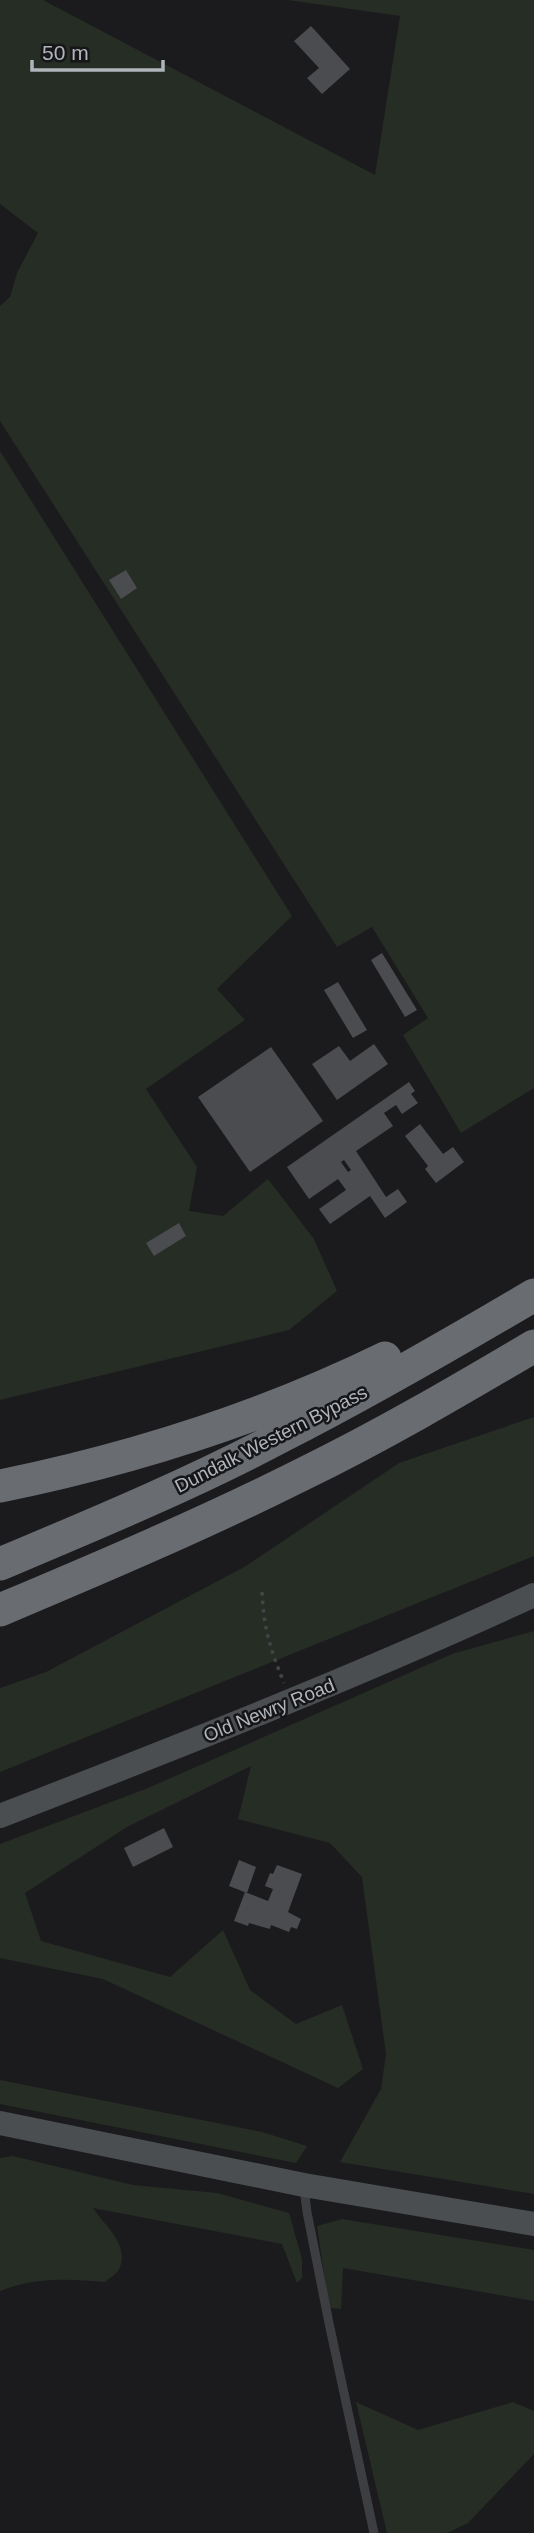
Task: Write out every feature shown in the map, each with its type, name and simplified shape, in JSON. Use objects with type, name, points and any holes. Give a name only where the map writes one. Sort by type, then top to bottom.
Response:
[{"type":"highway","points":[[0,1486],[54,1475],[230,1423],[363,1369],[534,1286]]},
{"type":"highway","name":"Dundalk Western Bypass","points":[[0,1564],[129,1510],[281,1437],[459,1340],[534,1295]]},
{"type":"highway","points":[[0,1610],[126,1557],[303,1474],[445,1399],[534,1346]]},
{"type":"main road","name":"Old Newry Road","points":[[0,1816],[291,1701],[421,1647],[534,1595]]},
{"type":"main road","points":[[0,2123],[304,2185],[534,2224]]},
{"type":"lane","points":[[304,2185],[319,2274],[374,2533]]},
{"type":"path","points":[[262,1592],[268,1643],[291,1701]]},
{"type":"shaded area","points":[[0,0],[43,0],[375,175],[400,16],[288,0],[534,0],[534,1088],[461,1133],[403,1035],[428,1018],[372,927],[337,947],[0,421],[0,306],[10,297],[17,273],[38,233],[0,204]]},
{"type":"shaded area","points":[[0,451],[292,916],[217,989],[245,1020],[146,1089],[197,1167],[189,1211],[223,1216],[268,1179],[314,1239],[337,1291],[289,1330],[0,1400]]},
{"type":"shaded area","points":[[534,1417],[534,1556],[0,1772],[0,1688],[46,1672],[246,1566],[399,1463]]},
{"type":"shaded area","points":[[534,1631],[534,2194],[340,2162],[381,2089],[386,2054],[362,1877],[330,1843],[238,1819],[251,1766],[127,1827],[25,1893],[41,1941],[170,1977],[223,1930],[250,1990],[296,2024],[342,2005],[363,2069],[338,2088],[103,1979],[0,1958],[0,1844],[148,1788],[452,1654]]},
{"type":"shaded area","points":[[0,2080],[262,2132],[307,2146],[296,2163],[0,2104]]},
{"type":"shaded area","points":[[13,2156],[133,2185],[217,2193],[289,2213],[302,2259],[302,2278],[297,2283],[282,2244],[93,2208],[115,2236],[122,2253],[115,2274],[105,2282],[39,2281],[0,2291],[0,2158]]},
{"type":"shaded area","points":[[342,2219],[534,2250],[534,2301],[343,2268],[341,2309],[329,2308],[317,2226]]},
{"type":"shaded area","points":[[356,2402],[418,2430],[513,2402],[534,2411],[534,2454],[468,2523],[447,2533],[387,2533]]},
{"type":"building","points":[[311,26],[350,69],[322,94],[307,78],[319,68],[294,41]]},
{"type":"building","points":[[126,570],[137,588],[121,599],[109,580]]},
{"type":"building","points":[[382,953],[417,1010],[405,1017],[371,960]]},
{"type":"building","points":[[338,982],[367,1030],[353,1038],[324,990]]},
{"type":"building","points":[[374,1044],[388,1064],[337,1100],[312,1064],[339,1046],[350,1061]]},
{"type":"building","points":[[271,1047],[323,1121],[250,1172],[198,1097]]},
{"type":"building","points":[[409,1082],[415,1091],[411,1094],[418,1103],[402,1114],[396,1105],[384,1113],[393,1126],[356,1151],[386,1197],[398,1189],[407,1202],[385,1218],[370,1196],[330,1224],[319,1209],[346,1190],[338,1179],[309,1199],[287,1167]],"holes":[[[344,1160],[351,1170],[348,1172],[341,1162]]]},
{"type":"building","points":[[420,1124],[443,1154],[453,1147],[464,1162],[436,1183],[425,1169],[428,1166],[405,1136]]},
{"type":"building","points":[[179,1223],[186,1236],[154,1256],[146,1243]]},
{"type":"building","points":[[164,1828],[173,1847],[133,1867],[124,1848]]},
{"type":"building","points":[[239,1860],[256,1867],[247,1893],[229,1886]]},
{"type":"building","points":[[277,1865],[302,1874],[288,1912],[301,1919],[297,1929],[291,1927],[289,1932],[271,1925],[270,1929],[234,1921],[245,1892],[268,1901],[273,1889],[265,1886],[270,1873],[273,1874]]}]
